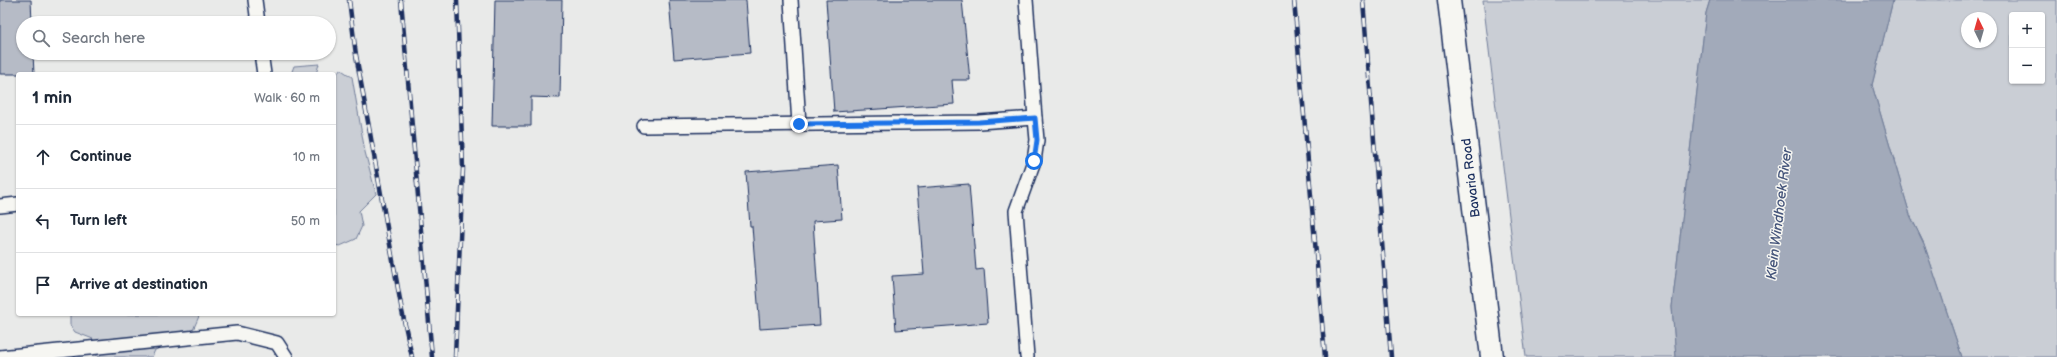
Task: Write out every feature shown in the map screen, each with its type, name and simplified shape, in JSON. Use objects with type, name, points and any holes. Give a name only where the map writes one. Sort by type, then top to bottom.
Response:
[{"type":"street","name":"Bavaria Road","points":[[1450,0],[1492,357]]},
{"type":"lane","points":[[255,0],[257,16]]},
{"type":"lane","points":[[791,0],[799,124]]},
{"type":"lane","points":[[1026,0],[1037,140],[1034,161],[1016,211],[1027,357]]},
{"type":"lane","points":[[262,60],[264,72]]},
{"type":"lane","points":[[644,126],[979,122],[1035,118]]},
{"type":"lane","points":[[0,206],[16,204]]},
{"type":"lane","points":[[0,357],[236,333],[277,344],[286,357]]},
{"type":"shaded area","points":[[1483,0],[1710,0],[1706,13],[1672,307],[1676,357],[1526,357]]},
{"type":"shaded area","points":[[1893,0],[2057,0],[2057,357],[1962,357],[1924,244],[1910,215],[1872,85]]},
{"type":"shaded area","points":[[319,64],[317,72],[292,72],[294,66]]},
{"type":"shaded area","points":[[340,69],[352,77],[365,152],[376,194],[359,211],[362,226],[356,239],[340,246],[336,245],[336,76]]},
{"type":"shaded area","points":[[70,316],[199,316],[193,330],[180,347],[167,345],[155,350],[152,357],[100,357],[95,355],[93,339],[75,332],[70,325]]},
{"type":"water","name":"Klein Windhoek River","points":[[1710,0],[1893,0],[1872,85],[1910,215],[1924,244],[1962,357],[1676,357],[1672,307],[1706,13]]},
{"type":"building","points":[[0,0],[31,0],[32,16],[16,16],[16,60],[33,60],[34,72],[0,74]]},
{"type":"building","points":[[495,0],[562,0],[560,98],[531,97],[531,126],[492,126]]},
{"type":"building","points":[[669,0],[746,0],[750,53],[674,59]]},
{"type":"building","points":[[826,0],[962,0],[970,80],[952,80],[954,104],[834,112]]},
{"type":"building","points":[[838,165],[842,219],[813,221],[820,325],[760,329],[746,172]]},
{"type":"building","points":[[969,184],[976,270],[984,269],[988,323],[896,330],[892,276],[924,274],[917,188]]},
{"type":"railway","points":[[349,0],[356,55],[402,311],[412,357]]},
{"type":"railway","points":[[401,0],[432,357]]},
{"type":"railway","points":[[455,357],[463,169],[457,0]]},
{"type":"railway","points":[[1294,0],[1325,357]]},
{"type":"railway","points":[[1363,0],[1391,357]]},
{"type":"route","points":[[799,124],[979,122],[1035,118],[1037,140],[1034,161]]}]
